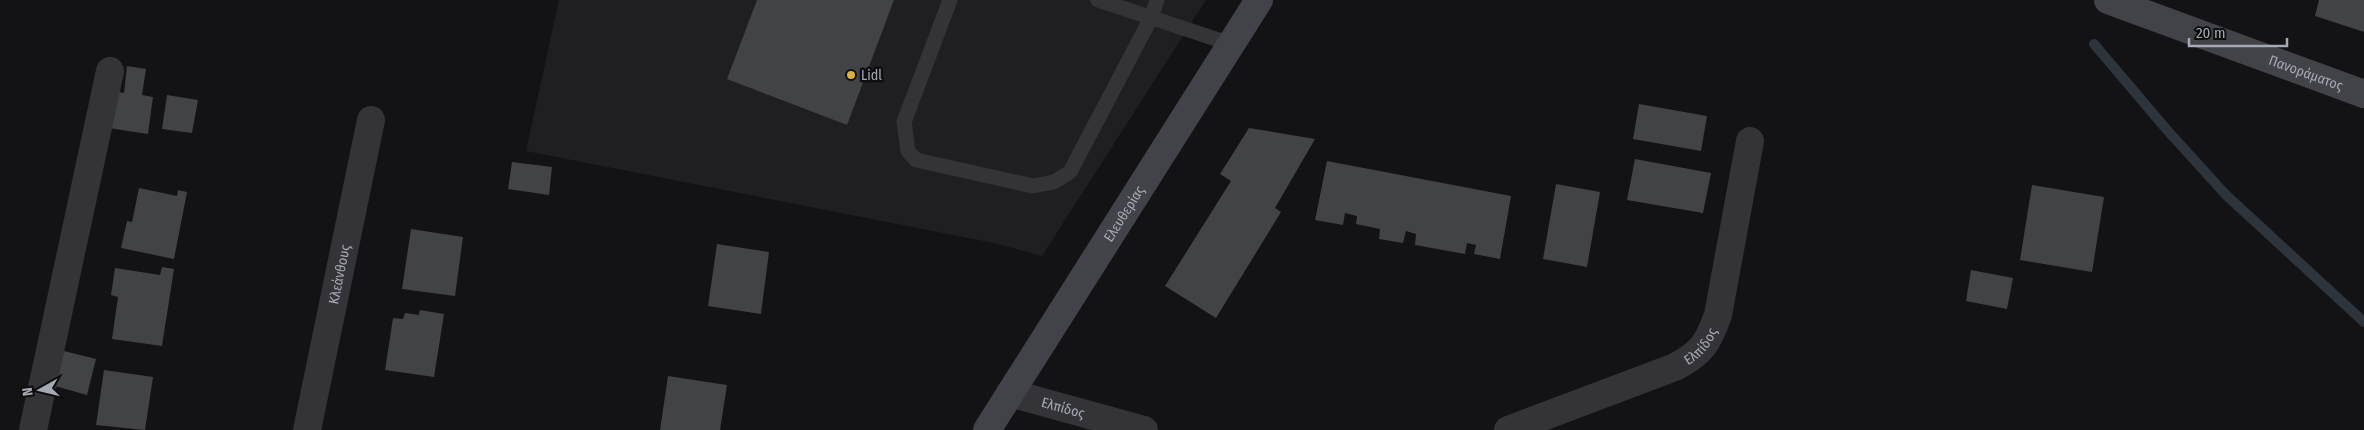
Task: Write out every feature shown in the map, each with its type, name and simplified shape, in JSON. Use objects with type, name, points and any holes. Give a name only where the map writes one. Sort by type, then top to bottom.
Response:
[{"type":"street","name":"Ελευθερίας","points":[[982,429],[1010,394],[1259,0]]},
{"type":"street","name":"Πανοράματος","points":[[2108,0],[2364,94]]},
{"type":"street","points":[[33,430],[110,71]]},
{"type":"street","name":"Κλεάνθους","points":[[307,430],[371,120]]},
{"type":"street","name":"Ελπίδος","points":[[1508,430],[1675,368],[1694,357],[1702,349],[1718,315],[1750,141]]},
{"type":"street","name":"Ελπίδος","points":[[1010,394],[1144,430]]},
{"type":"lane","points":[[950,0],[904,122],[908,151],[916,160],[1033,186],[1054,182],[1070,172],[1151,18],[1157,0]]},
{"type":"lane","points":[[1098,0],[1231,44]]},
{"type":"shaded area","name":"Lidl","points":[[559,0],[1206,0],[1042,256],[994,243],[526,151]]},
{"type":"building","name":"Lidl","points":[[757,0],[894,0],[847,125],[727,79]]},
{"type":"building","points":[[2319,0],[2364,0],[2364,32],[2315,16]]},
{"type":"building","points":[[127,66],[146,69],[142,95],[153,97],[148,134],[109,128],[115,91],[124,93]]},
{"type":"building","points":[[167,95],[198,100],[192,133],[162,129]]},
{"type":"building","points":[[1639,104],[1707,116],[1701,151],[1633,139]]},
{"type":"building","points":[[1249,128],[1315,139],[1275,208],[1281,212],[1216,318],[1165,286],[1231,181],[1220,174]]},
{"type":"building","points":[[1635,159],[1711,173],[1703,213],[1627,200]]},
{"type":"building","points":[[1327,161],[1511,196],[1500,259],[1474,254],[1476,245],[1467,243],[1465,254],[1415,245],[1416,234],[1406,231],[1403,243],[1379,239],[1380,229],[1356,224],[1357,216],[1345,213],[1343,225],[1315,220]]},
{"type":"building","points":[[512,162],[552,167],[549,195],[508,189]]},
{"type":"building","points":[[1556,184],[1600,192],[1587,267],[1543,259]]},
{"type":"building","points":[[2032,185],[2104,197],[2092,272],[2020,260]]},
{"type":"building","points":[[139,188],[177,196],[178,190],[187,192],[174,259],[121,248],[127,221],[132,222]]},
{"type":"building","points":[[411,229],[463,237],[455,296],[402,289]]},
{"type":"building","points":[[717,244],[769,252],[761,314],[708,306]]},
{"type":"building","points":[[162,267],[174,269],[162,346],[112,339],[118,297],[111,295],[115,268],[160,275]]},
{"type":"building","points":[[1971,270],[2013,278],[2007,309],[1966,301]]},
{"type":"building","points":[[420,310],[444,314],[434,377],[385,370],[393,318],[403,319],[405,313],[419,315]]},
{"type":"building","points":[[64,351],[96,359],[87,395],[55,386]]},
{"type":"building","points":[[104,370],[153,377],[145,430],[96,425]]},
{"type":"building","points":[[668,376],[727,385],[720,430],[660,430]]},
{"type":"waterway","points":[[2094,44],[2167,130],[2226,195],[2364,322]]},
{"type":"place","name":"Lidl","points":[[851,75]]}]
